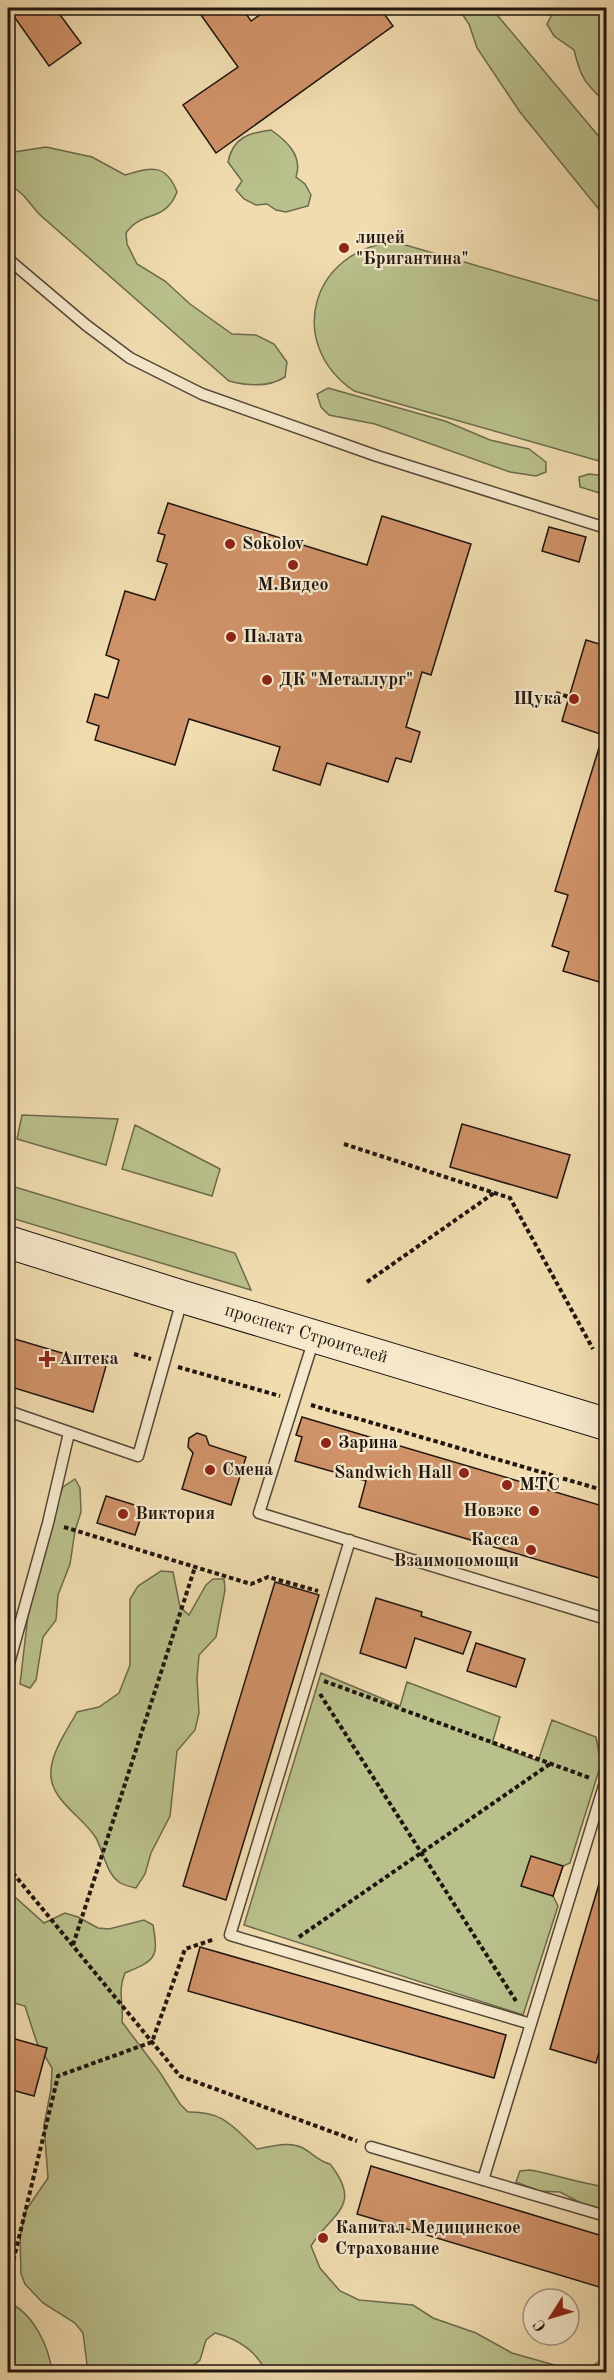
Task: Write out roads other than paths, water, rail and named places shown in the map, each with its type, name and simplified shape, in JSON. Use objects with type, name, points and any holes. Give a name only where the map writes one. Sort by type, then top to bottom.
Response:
[{"type":"street","name":"проспект Строителей","points":[[8,1242],[606,1424]]},
{"type":"lane","points":[[8,260],[86,325],[130,358],[202,394],[377,456],[606,528]]},
{"type":"lane","points":[[8,1411],[138,1456],[183,1297]]},
{"type":"lane","points":[[315,1336],[259,1513],[606,1619]]},
{"type":"lane","points":[[8,1667],[48,1523],[69,1433]]},
{"type":"lane","points":[[350,1540],[230,1935],[531,2024]]},
{"type":"lane","points":[[483,2180],[606,1782]]},
{"type":"lane","points":[[371,2147],[606,2216]]},
{"type":"place","name":"лицей \"Бригантина\"","points":[[344,248]]},
{"type":"place","name":"Sokolov","points":[[230,544]]},
{"type":"place","name":"М.Видео","points":[[293,565]]},
{"type":"place","name":"Палата","points":[[231,637]]},
{"type":"place","name":"ДК \"Металлург\"","points":[[267,680]]},
{"type":"place","name":"Щука","points":[[574,699]]},
{"type":"place","name":"Аптека","points":[[47,1359]]},
{"type":"place","name":"Зарина","points":[[326,1443]]},
{"type":"place","name":"Смена","points":[[210,1470]]},
{"type":"place","name":"Sandwich Hall","points":[[464,1473]]},
{"type":"place","name":"МТС","points":[[507,1485]]},
{"type":"place","name":"Новэкс","points":[[534,1511]]},
{"type":"place","name":"Виктория","points":[[123,1514]]},
{"type":"place","name":"Касса Взаимопомощи","points":[[531,1550]]},
{"type":"place","name":"Капитал Медицинское Страхование","points":[[323,2238]]}]
